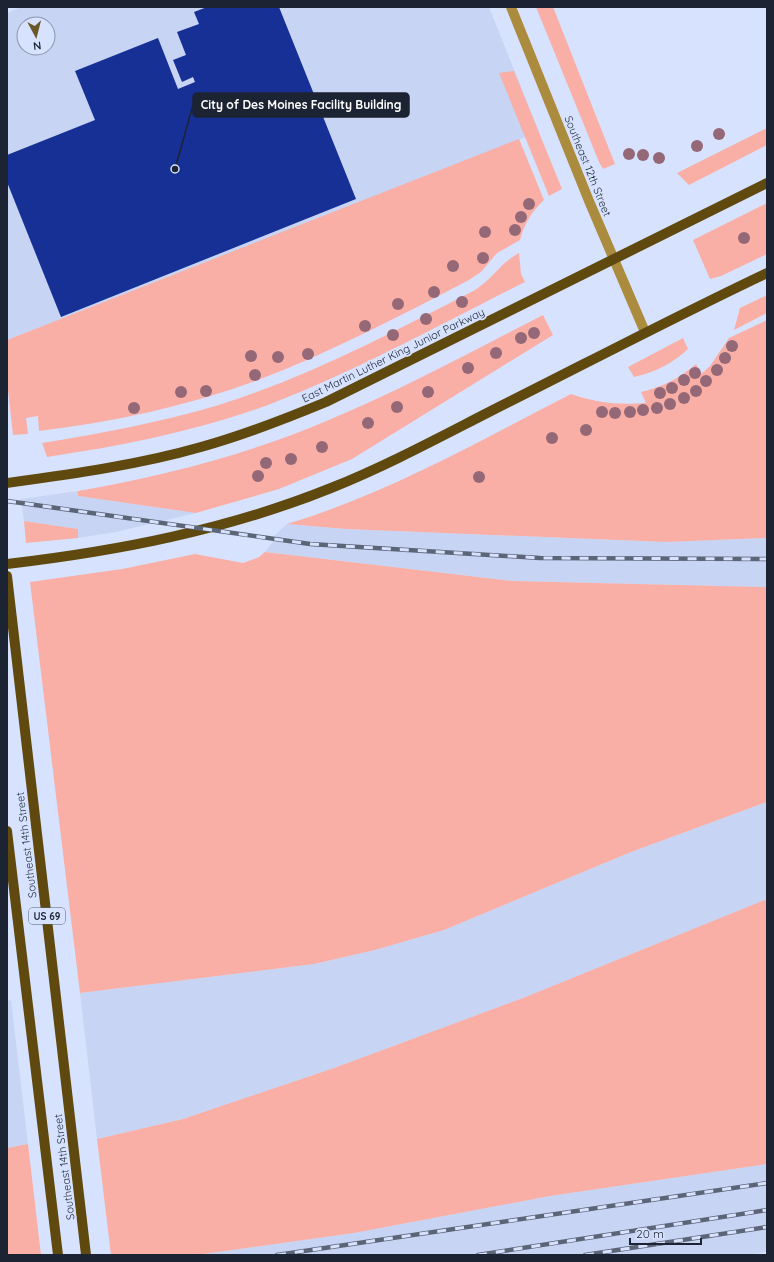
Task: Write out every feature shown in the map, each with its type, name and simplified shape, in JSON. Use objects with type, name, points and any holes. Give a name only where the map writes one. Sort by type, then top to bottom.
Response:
[{"type":"main road","name":"East Martin Luther King Junior Parkway","points":[[7,483],[105,469],[200,448],[260,429],[326,402],[767,183]]},
{"type":"main road","points":[[7,564],[96,553],[159,541],[213,527],[323,491],[391,462],[645,332],[767,273]]},
{"type":"main road","name":"Southeast 14th Street","points":[[7,576],[86,1255]]},
{"type":"main road","name":"Southeast 14th Street","points":[[7,831],[58,1255]]},
{"type":"street","name":"Southeast 12th Street","points":[[511,7],[614,260],[645,332]]},
{"type":"shaded area","points":[[21,7],[489,7],[539,132],[7,340],[7,13]]},
{"type":"shaded area","points":[[536,7],[553,7],[615,164],[603,169],[599,162]]},
{"type":"shaded area","points":[[514,71],[562,189],[549,196],[499,73]]},
{"type":"shaded area","points":[[767,128],[767,145],[689,185],[677,173]]},
{"type":"shaded area","points":[[519,139],[544,200],[529,218],[520,240],[497,253],[481,272],[469,280],[339,346],[258,380],[204,398],[150,412],[95,423],[39,431],[38,416],[26,418],[28,434],[13,435],[7,381],[7,340]]},
{"type":"shaded area","points":[[767,203],[767,254],[721,276],[710,279],[693,240]]},
{"type":"shaded area","points":[[519,253],[521,274],[525,282],[366,362],[301,392],[214,423],[187,430],[131,443],[47,457],[42,443],[133,426],[222,404],[255,393],[319,367],[475,290],[487,281],[506,262]]},
{"type":"shaded area","points":[[767,295],[767,313],[734,330],[740,308]]},
{"type":"shaded area","points":[[543,315],[553,335],[352,459],[279,489],[196,513],[78,496],[78,491],[174,471],[238,453],[300,432],[411,382]]},
{"type":"shaded area","points":[[767,320],[767,538],[667,542],[346,529],[287,524],[361,498],[397,482],[467,448],[571,394],[608,403],[646,403],[641,392],[684,374],[696,364],[701,374],[710,366],[729,338]]},
{"type":"shaded area","points":[[683,338],[688,349],[676,359],[649,373],[634,377],[628,367]]},
{"type":"shaded area","points":[[78,491],[78,496],[196,513],[116,532],[78,538],[77,529],[24,521],[21,499]]},
{"type":"shaded area","points":[[24,521],[78,529],[78,538],[26,543]]},
{"type":"shaded area","points":[[287,524],[346,529],[667,542],[767,538],[767,587],[513,581],[265,552],[272,543],[275,535]]},
{"type":"shaded area","points":[[265,552],[513,581],[767,587],[767,802],[631,852],[444,930],[375,950],[314,964],[80,993],[30,582],[122,569],[195,554],[243,563],[259,557]]},
{"type":"shaded area","points":[[767,802],[767,899],[523,998],[334,1068],[183,1119],[97,1139],[80,993],[314,964],[375,950],[444,930],[631,852]]},
{"type":"shaded area","points":[[767,899],[767,1164],[550,1196],[354,1233],[196,1255],[111,1255],[97,1139],[183,1119],[334,1068],[523,998]]},
{"type":"shaded area","points":[[11,1000],[28,1144],[7,1148],[7,1001]]},
{"type":"shaded area","points":[[28,1144],[41,1255],[7,1255],[7,1148]]},
{"type":"shaded area","points":[[767,1164],[767,1252],[743,1255],[196,1255],[354,1233],[550,1196]]},
{"type":"building","points":[[207,7],[279,7],[356,199],[61,317],[7,182],[7,155],[95,120],[75,71],[158,38],[178,89],[195,82],[193,77],[182,82],[173,60],[186,55],[177,32],[199,24],[194,12]]},
{"type":"railway","points":[[7,501],[310,544],[540,558],[767,559]]},
{"type":"railway","points":[[277,1255],[767,1183]]},
{"type":"railway","points":[[478,1255],[767,1210]]},
{"type":"railway","points":[[585,1255],[767,1227]]},
{"type":"place","name":"City of Des Moines Facility Building","points":[[175,169]]}]
